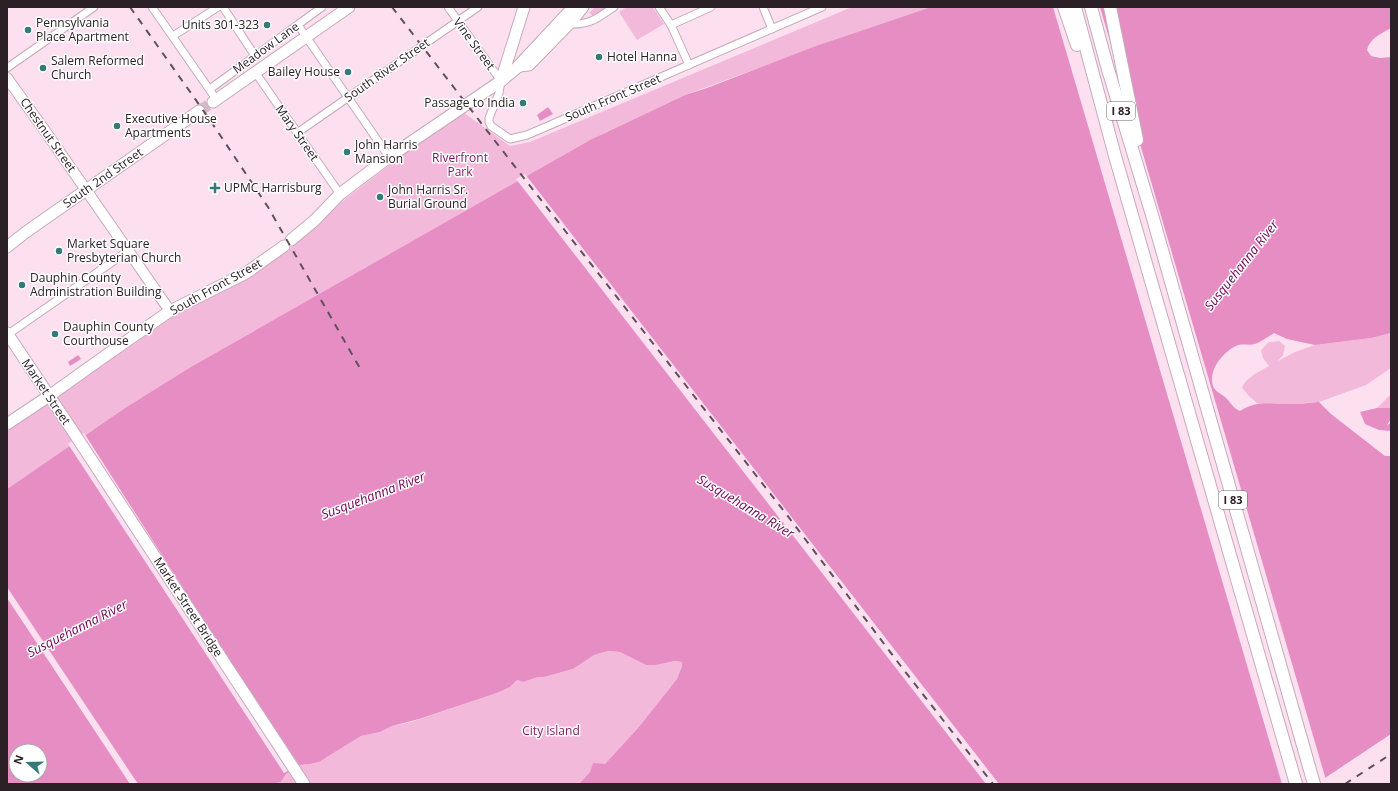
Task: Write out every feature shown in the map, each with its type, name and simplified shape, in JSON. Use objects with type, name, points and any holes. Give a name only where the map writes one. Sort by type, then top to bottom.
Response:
[{"type":"highway","points":[[519,66],[574,7]]},
{"type":"highway","points":[[1064,7],[1115,156]]},
{"type":"highway","name":"I 83","points":[[1075,7],[1115,156],[1296,784]]},
{"type":"highway","name":"I 83","points":[[1091,7],[1107,66],[1152,215],[1314,784]]},
{"type":"highway","points":[[1110,7],[1152,215]]},
{"type":"main road","points":[[214,101],[348,7]]},
{"type":"main road","points":[[501,81],[524,7]]},
{"type":"main road","name":"South Front Street","points":[[7,424],[170,311],[246,273],[288,243],[315,220],[340,194],[389,157],[501,81],[519,66],[529,65],[569,24],[583,7]]},
{"type":"main road","name":"Chestnut Street","points":[[7,78],[170,311]]},
{"type":"main road","name":"South 2nd Street","points":[[7,247],[26,232],[199,111]]},
{"type":"main road","name":"Market Street","points":[[7,334],[72,430]]},
{"type":"main road","name":"Market Street Bridge","points":[[72,430],[304,784]]},
{"type":"street","points":[[152,7],[210,89],[214,101]]},
{"type":"street","points":[[173,36],[218,7]]},
{"type":"street","points":[[223,7],[255,56]]},
{"type":"street","name":"Meadow Lane","points":[[210,89],[322,7]]},
{"type":"street","name":"Vine Street","points":[[448,7],[501,81]]},
{"type":"street","name":"South River Street","points":[[297,133],[478,7]]},
{"type":"street","points":[[569,24],[592,22],[614,7]]},
{"type":"street","points":[[659,7],[671,25],[689,65]]},
{"type":"street","points":[[671,25],[711,7]]},
{"type":"street","points":[[762,7],[772,29]]},
{"type":"street","name":"South Front Street","points":[[501,81],[499,93],[489,118],[489,122],[491,126],[510,139],[527,135],[822,7]]},
{"type":"street","points":[[7,68],[93,8]]},
{"type":"street","points":[[298,24],[389,157]]},
{"type":"street","name":"Mary Street","points":[[255,72],[340,194]]},
{"type":"street","points":[[7,334],[128,251]]},
{"type":"green space","points":[[595,7],[609,7],[595,17],[589,13]]},
{"type":"green space","points":[[627,7],[653,7],[664,24],[637,40],[619,12]]},
{"type":"green space","name":"Riverfront Park","points":[[852,7],[931,7],[837,39],[685,95],[602,134],[189,368],[125,408],[7,489],[7,431],[174,316],[245,279],[283,254],[303,238],[344,200],[425,138],[463,112],[510,146],[530,142]]},
{"type":"green space","points":[[1391,333],[1391,368],[1366,385],[1319,402],[1290,404],[1257,403],[1242,388],[1249,378],[1269,366],[1263,358],[1261,350],[1269,342],[1279,341],[1285,346],[1283,355],[1278,361],[1295,352],[1315,345],[1371,338]]},
{"type":"green space","points":[[1391,394],[1391,408],[1377,408]]},
{"type":"green space","name":"City Island","points":[[608,651],[620,652],[646,665],[656,665],[675,661],[682,662],[682,666],[677,679],[638,728],[605,764],[593,764],[590,772],[579,784],[272,784],[281,782],[286,774],[299,765],[319,762],[361,736],[380,732],[392,726],[411,722],[497,693],[510,687],[517,680],[523,682],[573,669],[594,655]]},
{"type":"water","name":"Susquehanna River","points":[[931,7],[1391,7],[1391,28],[1373,40],[1368,46],[1367,50],[1371,56],[1380,58],[1391,57],[1391,333],[1371,338],[1315,345],[1287,339],[1274,333],[1255,344],[1238,345],[1231,349],[1218,362],[1212,380],[1215,390],[1240,411],[1252,405],[1258,404],[1319,402],[1331,414],[1385,456],[1391,456],[1391,734],[1316,784],[579,784],[590,772],[593,763],[605,764],[638,728],[677,679],[682,666],[682,662],[675,661],[656,665],[646,665],[620,652],[608,651],[594,655],[573,669],[523,682],[517,680],[510,687],[497,693],[419,719],[392,726],[380,732],[361,736],[319,762],[299,765],[286,774],[281,782],[272,784],[7,784],[7,489],[125,408],[189,368],[592,139],[685,95],[816,46]]},
{"type":"water","points":[[548,107],[553,114],[540,121],[537,115]]},
{"type":"water","points":[[78,355],[81,359],[70,366],[68,362]]},
{"type":"water","points":[[1377,408],[1391,408],[1391,419],[1387,425],[1391,423],[1391,431],[1379,430],[1365,424],[1360,412]]},
{"type":"pier","points":[[1053,7],[1100,7],[1326,780],[1319,784],[1282,784]]},
{"type":"pier","points":[[525,174],[999,784],[986,784],[516,179]]},
{"type":"pier","points":[[84,433],[215,638],[299,765],[284,773],[68,444]]},
{"type":"pier","points":[[7,587],[138,784],[130,784],[7,598]]},
{"type":"tunnel","points":[[199,111],[213,102]]},
{"type":"railway","points":[[130,7],[210,120],[268,207],[361,370]]},
{"type":"railway","points":[[392,7],[787,515],[900,665],[993,784]]},
{"type":"railway","points":[[1345,784],[1391,754]]},
{"type":"place","name":"Units 301-323","points":[[267,25]]},
{"type":"place","name":"Pennsylvania Place Apartment","points":[[28,30]]},
{"type":"place","name":"Hotel Hanna","points":[[599,57]]},
{"type":"place","name":"Salem Reformed Church","points":[[43,68]]},
{"type":"place","name":"Bailey House","points":[[348,72]]},
{"type":"place","name":"Passage to India","points":[[523,103]]},
{"type":"place","name":"Executive House Apartments","points":[[117,126]]},
{"type":"place","name":"John Harris Mansion","points":[[347,152]]},
{"type":"place","name":"UPMC Harrisburg","points":[[215,188]]},
{"type":"place","name":"John Harris Sr. Burial Ground","points":[[380,197]]},
{"type":"place","name":"Market Square Presbyterian Church","points":[[59,251]]},
{"type":"place","name":"Dauphin County Administration Building","points":[[22,285]]},
{"type":"place","name":"Dauphin County Courthouse","points":[[55,334]]}]
